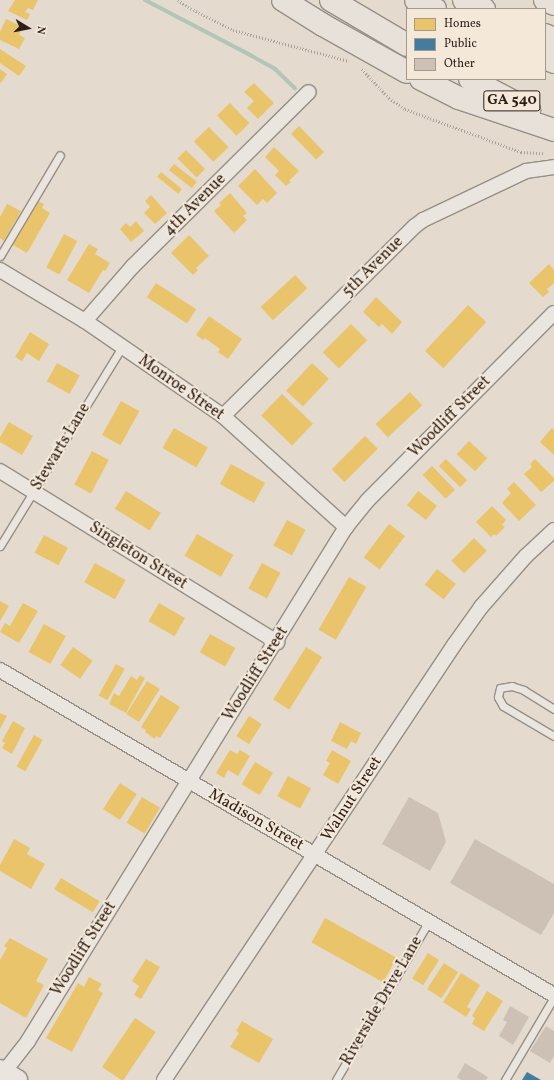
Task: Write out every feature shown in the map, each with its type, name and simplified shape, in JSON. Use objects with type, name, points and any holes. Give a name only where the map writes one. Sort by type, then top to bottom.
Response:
[{"type":"highway","points":[[283,0],[323,25],[406,71]]},
{"type":"highway","points":[[331,0],[406,44]]},
{"type":"highway","points":[[416,0],[432,8]]},
{"type":"highway","points":[[464,0],[482,8]]},
{"type":"highway","points":[[545,0],[554,4]]},
{"type":"highway","points":[[423,80],[459,98],[554,130]]},
{"type":"highway","name":"GA 540","points":[[472,80],[554,124]]},
{"type":"street","name":"4th Avenue","points":[[85,321],[133,266],[309,92]]},
{"type":"street","name":"5th Avenue","points":[[223,416],[415,226],[423,220],[526,171],[554,167]]},
{"type":"street","name":"Monroe Street","points":[[0,270],[85,321],[163,373],[223,416],[346,527]]},
{"type":"street","name":"Woodliff Street","points":[[7,1074],[188,780],[277,642],[346,527],[367,501],[554,313]]},
{"type":"street","name":"Singleton Street","points":[[0,471],[277,642]]},
{"type":"street","name":"Walnut Street","points":[[164,1080],[454,645],[481,607],[526,556],[554,530]]},
{"type":"street","name":"Madison Street","points":[[0,670],[553,993]]},
{"type":"lane","points":[[0,256],[60,155]]},
{"type":"lane","name":"Stewarts Lane","points":[[0,546],[122,347]]},
{"type":"lane","points":[[554,709],[524,690],[512,686],[500,688],[498,697],[503,706],[554,736]]},
{"type":"lane","name":"Riverside Drive Lane","points":[[336,1080],[429,921]]},
{"type":"lane","points":[[505,1080],[553,993]]},
{"type":"path","points":[[178,0],[188,7],[233,30],[355,63]]},
{"type":"path","points":[[360,67],[389,98],[406,109],[521,152],[546,153]]},
{"type":"building: Homes","points":[[15,0],[38,0],[33,10],[28,8],[25,12],[30,14],[27,20],[8,11]]},
{"type":"building: Homes","points":[[6,19],[23,27],[19,35],[25,38],[19,49],[0,40],[0,32]]},
{"type":"building: Homes","points":[[0,49],[26,66],[19,76],[0,63]]},
{"type":"building: Homes","points":[[0,69],[7,74],[1,83],[0,82]]},
{"type":"building: Homes","points":[[254,83],[274,103],[258,119],[247,108],[254,101],[244,92]]},
{"type":"building: Homes","points":[[230,103],[249,123],[237,136],[217,116]]},
{"type":"building: Homes","points":[[299,126],[324,152],[316,160],[291,134]]},
{"type":"building: Homes","points":[[209,127],[228,147],[213,162],[194,142]]},
{"type":"building: Homes","points":[[274,147],[299,171],[286,186],[275,175],[279,171],[265,157]]},
{"type":"building: Homes","points":[[186,150],[205,169],[197,178],[178,158]]},
{"type":"building: Homes","points":[[174,164],[197,182],[192,188],[169,170]]},
{"type":"building: Homes","points":[[255,169],[277,193],[267,203],[263,199],[257,205],[238,186]]},
{"type":"building: Homes","points":[[161,172],[182,189],[178,194],[157,177]]},
{"type":"building: Homes","points":[[230,193],[247,213],[243,216],[247,220],[234,233],[214,211],[221,205],[219,203]]},
{"type":"building: Homes","points":[[151,195],[167,213],[155,224],[144,213],[150,207],[145,201]]},
{"type":"building: Homes","points":[[38,201],[44,204],[42,208],[50,213],[27,253],[13,245]]},
{"type":"building: Homes","points":[[7,204],[21,211],[4,241],[0,238],[0,217]]},
{"type":"building: Homes","points":[[136,221],[144,231],[131,242],[120,229],[126,223],[130,227]]},
{"type":"building: Homes","points":[[64,234],[77,241],[59,275],[46,268]]},
{"type":"building: Homes","points":[[189,235],[209,256],[196,268],[198,270],[193,275],[171,253]]},
{"type":"building: Homes","points":[[89,244],[98,249],[95,254],[110,263],[105,271],[103,270],[89,293],[67,280]]},
{"type":"building: Homes","points":[[549,264],[554,270],[554,283],[547,289],[549,292],[543,297],[529,283]]},
{"type":"building: Homes","points":[[295,275],[307,288],[273,320],[261,307]]},
{"type":"building: Homes","points":[[156,283],[196,309],[187,323],[147,297]]},
{"type":"building: Homes","points":[[376,297],[402,322],[392,334],[382,324],[379,327],[363,312]]},
{"type":"building: Homes","points":[[468,305],[486,322],[443,368],[425,351]]},
{"type":"building: Homes","points":[[209,316],[242,339],[228,359],[218,352],[220,349],[205,338],[203,340],[196,335]]},
{"type":"building: Homes","points":[[351,324],[367,340],[339,369],[323,352]]},
{"type":"building: Homes","points":[[30,332],[49,344],[39,361],[27,353],[22,361],[15,357]]},
{"type":"building: Homes","points":[[57,363],[80,376],[70,394],[47,381]]},
{"type":"building: Homes","points":[[312,363],[329,379],[303,406],[286,391]]},
{"type":"building: Homes","points":[[410,392],[422,405],[388,437],[376,424]]},
{"type":"building: Homes","points":[[282,394],[313,424],[292,445],[261,416]]},
{"type":"building: Homes","points":[[121,401],[139,411],[120,445],[102,435]]},
{"type":"building: Homes","points":[[9,422],[33,436],[22,455],[0,442],[0,437]]},
{"type":"building: Homes","points":[[174,428],[208,448],[196,467],[162,448]]},
{"type":"building: Homes","points":[[552,428],[554,430],[554,455],[540,442]]},
{"type":"building: Homes","points":[[365,436],[378,449],[344,482],[332,469]]},
{"type":"building: Homes","points":[[469,441],[487,458],[475,471],[457,454]]},
{"type":"building: Homes","points":[[92,451],[109,460],[91,493],[74,485]]},
{"type":"building: Homes","points":[[446,459],[467,480],[460,487],[439,466]]},
{"type":"building: Homes","points":[[535,459],[554,478],[554,481],[541,492],[524,474],[532,467],[530,464]]},
{"type":"building: Homes","points":[[231,464],[265,483],[254,503],[220,484]]},
{"type":"building: Homes","points":[[432,466],[455,490],[446,499],[423,475]]},
{"type":"building: Homes","points":[[514,482],[536,505],[519,521],[502,503],[511,493],[507,489]]},
{"type":"building: Homes","points":[[126,491],[161,513],[150,531],[115,509]]},
{"type":"building: Homes","points":[[418,491],[437,506],[426,520],[407,505]]},
{"type":"building: Homes","points":[[492,506],[506,520],[502,525],[505,527],[496,536],[494,534],[491,537],[476,522]]},
{"type":"building: Homes","points":[[287,520],[306,530],[292,555],[273,546]]},
{"type":"building: Homes","points":[[389,524],[405,536],[380,570],[364,558]]},
{"type":"building: Homes","points":[[197,534],[233,555],[221,577],[184,556]]},
{"type":"building: Homes","points":[[44,535],[68,548],[58,565],[35,553]]},
{"type":"building: Homes","points":[[474,538],[487,551],[464,573],[451,561]]},
{"type":"building: Homes","points":[[95,563],[126,580],[115,599],[84,582]]},
{"type":"building: Homes","points":[[262,563],[281,573],[267,598],[248,589]]},
{"type":"building: Homes","points":[[437,569],[456,584],[444,600],[425,585]]},
{"type":"building: Homes","points":[[349,577],[366,587],[336,640],[318,630]]},
{"type":"building: Homes","points":[[0,601],[9,606],[0,621]]},
{"type":"building: Homes","points":[[23,603],[38,611],[19,643],[0,632],[5,623],[10,626]]},
{"type":"building: Homes","points":[[159,603],[185,618],[174,636],[148,621]]},
{"type":"building: Homes","points":[[44,624],[66,636],[50,664],[28,652]]},
{"type":"building: Homes","points":[[210,634],[235,648],[225,666],[200,652]]},
{"type":"building: Homes","points":[[73,647],[93,661],[80,679],[60,665]]},
{"type":"building: Homes","points":[[306,647],[322,657],[289,710],[273,700]]},
{"type":"building: Homes","points":[[116,664],[125,669],[107,700],[99,695]]},
{"type":"building: Homes","points":[[140,675],[145,678],[126,713],[109,704],[114,693],[119,696],[131,676],[137,680]]},
{"type":"building: Homes","points":[[147,681],[160,689],[139,722],[126,714]]},
{"type":"building: Homes","points":[[161,695],[180,707],[160,738],[156,736],[155,739],[141,727]]},
{"type":"building: Homes","points":[[0,713],[7,716],[0,729]]},
{"type":"building: Homes","points":[[249,716],[262,724],[249,744],[236,736]]},
{"type":"building: Homes","points":[[13,721],[25,728],[12,754],[2,748],[5,743],[2,741]]},
{"type":"building: Homes","points":[[340,722],[361,733],[356,744],[351,741],[347,749],[331,741]]},
{"type":"building: Homes","points":[[34,735],[43,740],[25,771],[17,766]]},
{"type":"building: Homes","points":[[230,750],[237,754],[240,750],[250,756],[238,776],[228,770],[224,778],[216,773]]},
{"type":"building: Homes","points":[[332,750],[351,761],[338,784],[323,775],[330,763],[326,761]]},
{"type":"building: Homes","points":[[255,762],[273,773],[260,795],[242,784]]},
{"type":"building: Homes","points":[[288,776],[311,788],[300,809],[277,796]]},
{"type":"building: Homes","points":[[120,783],[137,794],[120,820],[103,809]]},
{"type":"building: Homes","points":[[142,797],[160,808],[145,834],[127,823]]},
{"type":"building: Homes","points":[[14,839],[30,848],[27,854],[45,864],[31,889],[0,871],[0,865]]},
{"type":"building: Homes","points":[[61,878],[100,901],[93,912],[54,889]]},
{"type":"building: Homes","points":[[325,918],[397,958],[383,982],[311,942]]},
{"type":"building: Homes","points":[[10,938],[48,959],[36,981],[44,985],[26,1018],[0,1003],[0,960],[7,948],[4,946]]},
{"type":"building: Homes","points":[[428,953],[439,960],[423,985],[412,978]]},
{"type":"building: Homes","points":[[146,959],[160,967],[141,999],[134,995],[139,986],[132,981]]},
{"type":"building: Homes","points":[[444,963],[458,972],[441,998],[427,989]]},
{"type":"building: Homes","points":[[461,973],[480,985],[467,1007],[471,1009],[466,1017],[443,1002]]},
{"type":"building: Homes","points":[[89,977],[102,984],[98,990],[103,993],[72,1052],[46,1038],[78,983],[84,987]]},
{"type":"building: Homes","points":[[487,991],[503,1001],[484,1031],[472,1024],[475,1018],[472,1016]]},
{"type":"building: Homes","points":[[135,1018],[156,1032],[123,1080],[102,1067]]},
{"type":"building: Homes","points":[[242,1021],[273,1039],[259,1063],[230,1047],[239,1033],[236,1031]]},
{"type":"building: Public","points":[[527,1072],[541,1080],[522,1080]]},
{"type":"building: Other","points":[[409,797],[438,813],[446,842],[430,871],[382,844]]},
{"type":"building: Other","points":[[475,839],[554,884],[554,913],[541,935],[450,883]]},
{"type":"building: Other","points":[[510,1006],[529,1017],[513,1045],[499,1036],[507,1022],[503,1020]]},
{"type":"building: Other","points":[[546,1026],[554,1031],[554,1056],[550,1063],[530,1051]]},
{"type":"building: Other","points":[[465,1063],[488,1077],[486,1080],[461,1080],[457,1077]]},
{"type":"waterway","points":[[145,0],[275,69],[295,88]]}]
